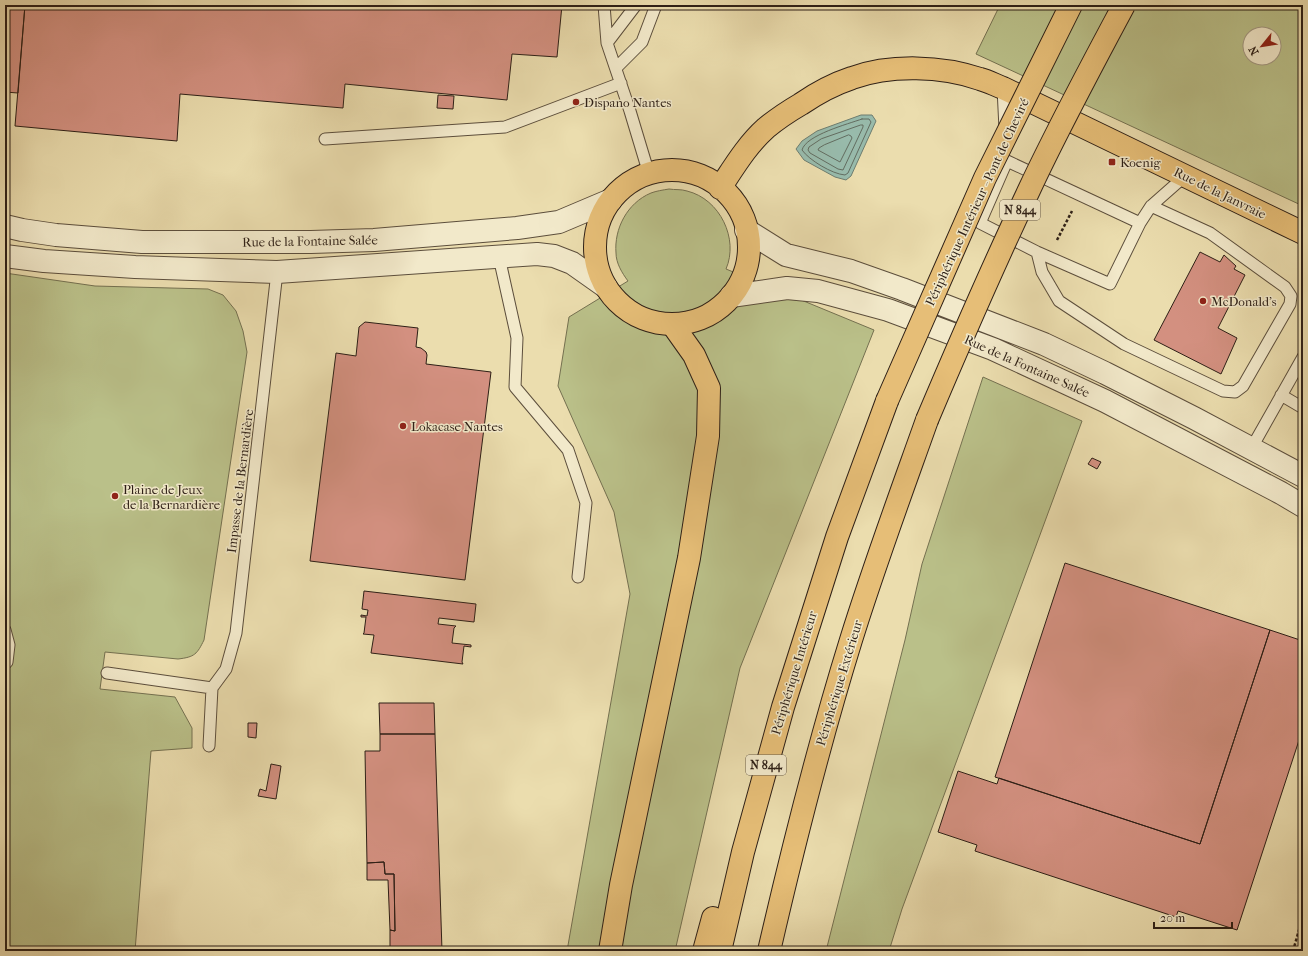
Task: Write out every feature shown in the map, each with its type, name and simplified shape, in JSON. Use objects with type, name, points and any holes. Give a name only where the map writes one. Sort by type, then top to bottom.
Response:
[{"type":"main road","name":"Périphérique Intérieur - Pont de Cheviré","points":[[887,402],[985,178],[1071,5]]},
{"type":"main road","name":"Périphérique Extérieur","points":[[769,951],[784,884],[836,690],[867,590],[927,420],[1030,187],[1079,89],[1124,5]]},
{"type":"main road","name":"Rue de la Janvraie","points":[[720,188],[747,148],[766,128],[788,112],[833,85],[854,77],[877,72],[903,68],[928,69],[958,73],[980,79],[1003,88],[1303,233]]},
{"type":"main road","points":[[663,171],[683,172],[703,177],[720,188],[734,203],[739,211],[746,230],[748,251],[746,266],[741,280],[731,296],[709,315],[691,322],[672,324],[655,322],[639,317],[620,304],[606,287],[598,268],[596,258],[596,238],[601,218],[611,200],[634,180],[649,174],[663,171]]},
{"type":"main road","points":[[610,951],[622,885],[689,558],[708,436],[709,388],[694,355],[672,324]]},
{"type":"main road","name":"Périphérique Intérieur","points":[[720,951],[743,852],[783,707],[822,582],[887,402]]},
{"type":"main road","points":[[704,951],[799,603],[822,582]]},
{"type":"street","name":"Rue de la Fontaine Salée","points":[[5,226],[56,235],[142,242],[311,242],[374,240],[517,228],[559,222],[611,200]]},
{"type":"street","name":"Rue de la Fontaine Salée","points":[[746,230],[786,255],[851,271],[902,289],[1044,344],[1105,373],[1303,476]]},
{"type":"street","points":[[277,272],[284,255],[295,248],[311,242]]},
{"type":"street","name":"Rue de la Fontaine Salée","points":[[5,256],[44,261],[128,266],[277,272],[537,254],[554,256],[572,263],[606,287]]},
{"type":"street","name":"Rue de la Fontaine Salée","points":[[731,296],[787,288],[818,291],[888,310],[993,349],[1105,402],[1281,493],[1303,506]]},
{"type":"lane","points":[[604,5],[607,43],[649,174]]},
{"type":"lane","points":[[607,43],[636,5]]},
{"type":"lane","points":[[616,68],[642,42],[656,5]]},
{"type":"lane","points":[[324,139],[505,128],[621,83]]},
{"type":"lane","points":[[1003,88],[1007,161],[980,223],[1037,252],[1110,284],[1140,223],[1151,206],[1185,176]]},
{"type":"lane","points":[[1007,161],[1140,223]]},
{"type":"lane","points":[[1037,252],[1042,272],[1059,301],[1124,344],[1223,391],[1235,392],[1244,386],[1290,304],[1291,296],[1285,287],[1210,233],[1151,206]]},
{"type":"lane","points":[[499,257],[517,338],[515,387],[568,450],[586,503],[578,576]]},
{"type":"lane","name":"Impasse de la Bernardière","points":[[212,688],[226,669],[236,633],[277,272]]},
{"type":"lane","points":[[1251,449],[1303,357]]},
{"type":"lane","points":[[1281,395],[1303,408]]},
{"type":"lane","points":[[5,630],[9,645],[7,662],[5,664]]},
{"type":"lane","points":[[107,673],[212,688],[209,746]]},
{"type":"path","points":[[1056,260],[1054,247],[1079,195]]},
{"type":"path","points":[[1293,951],[1303,908]]},
{"type":"path","points":[[1299,930],[1303,932]]},
{"type":"green space","points":[[1000,5],[1303,5],[1303,206],[976,54]]},
{"type":"green space","points":[[669,189],[685,190],[699,195],[709,202],[717,211],[724,222],[730,245],[726,269],[874,330],[740,668],[675,951],[567,951],[630,594],[614,512],[558,386],[569,317],[628,281],[620,268],[616,253],[617,235],[624,218],[635,203],[643,197],[653,192]]},
{"type":"green space","name":"Plaine de Jeux de la Bernardière","points":[[5,273],[95,286],[208,289],[223,295],[236,311],[243,331],[247,352],[204,640],[195,654],[178,659],[105,652],[100,689],[175,697],[192,728],[192,748],[151,751],[135,951],[5,951]]},
{"type":"green space","points":[[983,377],[1082,421],[902,909],[889,951],[826,951],[905,640],[922,564]]},
{"type":"water","points":[[861,115],[872,115],[876,121],[851,176],[846,180],[835,177],[804,160],[796,149],[802,141],[817,131]]},
{"type":"building","points":[[5,5],[25,5],[18,93],[5,92]]},
{"type":"building","points":[[25,5],[562,5],[557,57],[512,54],[507,100],[345,84],[343,108],[180,94],[177,141],[15,126]]},
{"type":"building","points":[[438,95],[454,96],[453,109],[437,108]]},
{"type":"building","name":"McDonald's","points":[[1200,252],[1220,262],[1224,255],[1236,266],[1234,269],[1245,275],[1218,328],[1237,338],[1221,374],[1154,340]]},
{"type":"building","points":[[365,322],[418,328],[416,347],[421,348],[426,352],[426,364],[491,372],[465,580],[310,561],[336,353],[356,356],[359,327]]},
{"type":"building","points":[[1092,458],[1101,462],[1097,469],[1088,464]]},
{"type":"building","points":[[1065,563],[1270,630],[1200,844],[995,777]]},
{"type":"building","points":[[364,591],[476,604],[474,622],[439,618],[438,624],[456,626],[454,628],[452,643],[471,645],[471,647],[464,646],[463,664],[371,653],[374,635],[363,634],[366,617],[361,617],[361,615],[367,616],[368,610],[362,609]]},
{"type":"building","points":[[1270,630],[1303,641],[1303,728],[1237,930],[1178,911],[1176,917],[975,851],[977,845],[938,832],[958,771],[997,784],[999,778],[1200,844]]},
{"type":"building","points":[[379,703],[434,703],[435,734],[380,734]]},
{"type":"building","points":[[248,723],[257,723],[256,738],[248,737]]},
{"type":"building","points":[[380,734],[435,734],[442,951],[390,951],[390,930],[395,931],[394,874],[385,874],[384,862],[367,863],[365,751],[380,751]]},
{"type":"building","points":[[271,764],[281,766],[276,799],[258,796],[260,789],[266,791]]},
{"type":"building","points":[[384,862],[385,874],[394,874],[395,931],[390,930],[388,880],[367,880],[367,863]]},
{"type":"place","name":"Dispano Nantes","points":[[576,102]]},
{"type":"place","name":"Koenig","points":[[1112,162]]},
{"type":"place","name":"McDonald's","points":[[1203,301]]},
{"type":"place","name":"Lokacase Nantes","points":[[403,426]]},
{"type":"place","name":"Plaine de Jeux de la Bernardière","points":[[115,496]]}]
